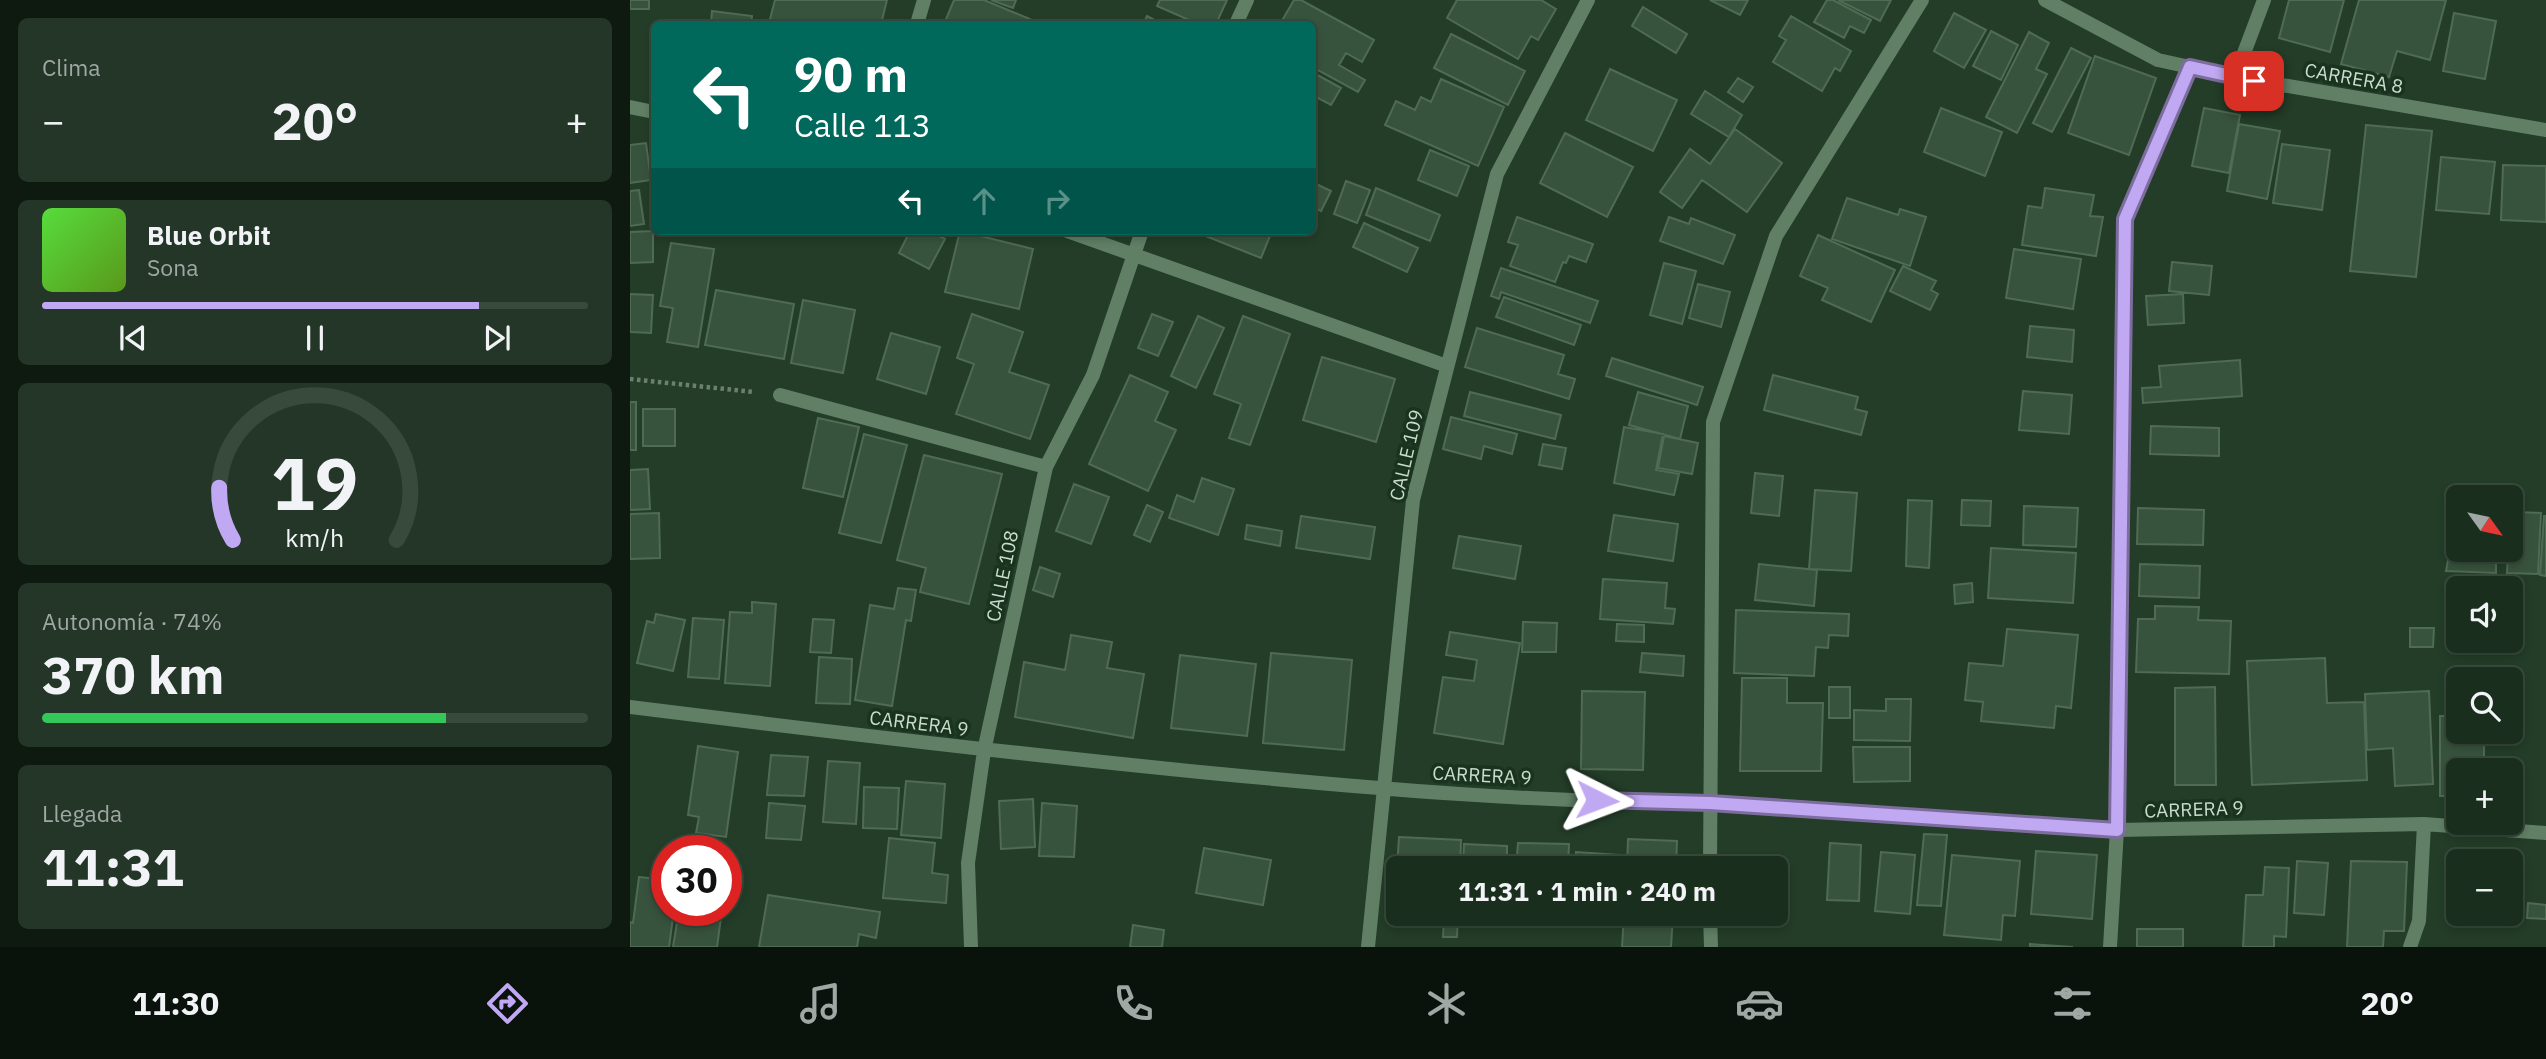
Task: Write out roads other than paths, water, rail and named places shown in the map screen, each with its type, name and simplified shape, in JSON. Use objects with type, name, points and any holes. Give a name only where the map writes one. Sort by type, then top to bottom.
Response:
[{"type":"street","points":[[917,21],[924,0]]},
{"type":"street","points":[[1237,21],[1247,0]]},
{"type":"street","name":"CALLE 109","points":[[1368,947],[1413,500],[1497,174],[1588,0]]},
{"type":"street","points":[[1710,856],[1713,422],[1776,236],[1922,0]]},
{"type":"street","name":"CARRERA 8","points":[[2045,0],[2158,60],[2235,78],[2546,130]]},
{"type":"street","points":[[2235,78],[2264,0]]},
{"type":"street","points":[[2110,947],[2117,830],[2125,219],[2190,67]]},
{"type":"street","points":[[630,107],[651,111]]},
{"type":"street","points":[[1078,235],[1447,366]]},
{"type":"street","name":"CALLE 108","points":[[971,947],[968,863],[984,751],[1046,467],[1093,375],[1140,235]]},
{"type":"street","points":[[780,395],[1046,467]]},
{"type":"street","name":"CARRERA 9","points":[[630,707],[984,751],[1384,790],[1710,803],[2117,830],[2424,824],[2546,833]]},
{"type":"street","points":[[2410,947],[2419,921],[2424,824]]},
{"type":"street","points":[[1710,926],[1711,947]]}]
